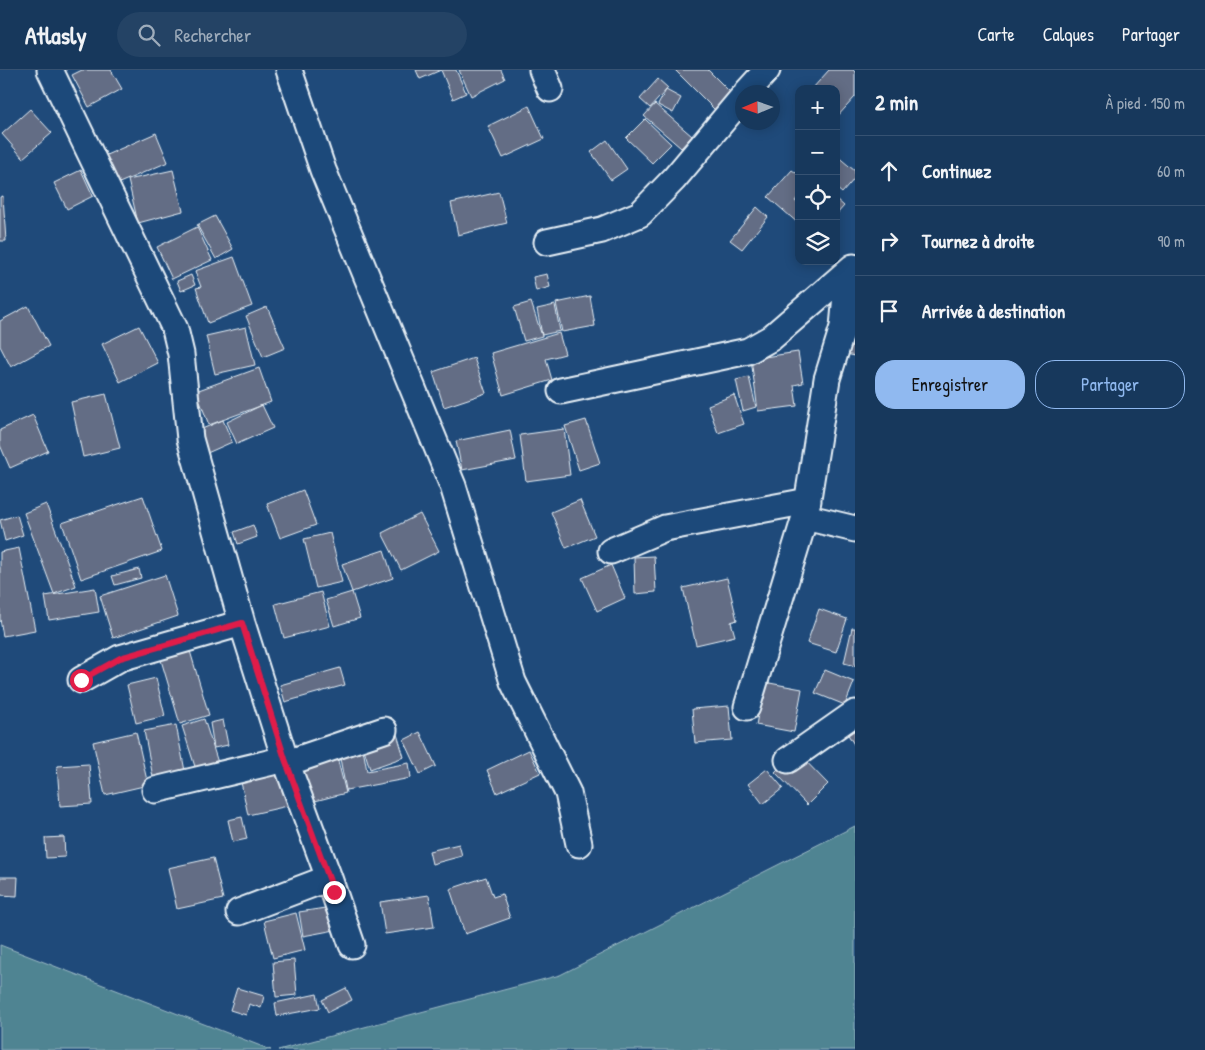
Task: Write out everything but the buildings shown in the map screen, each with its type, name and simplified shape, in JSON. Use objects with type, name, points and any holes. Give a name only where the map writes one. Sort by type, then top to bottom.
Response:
[{"type":"street","points":[[50,70],[176,329],[181,354],[190,439],[242,623],[286,761],[330,878],[352,944]]},
{"type":"street","points":[[289,70],[323,170],[453,486],[513,682],[568,793],[579,844]]},
{"type":"street","points":[[754,85],[767,70]]},
{"type":"street","points":[[547,242],[602,230],[640,214],[674,179],[735,106]]},
{"type":"street","points":[[560,391],[748,351],[771,338],[851,269]]},
{"type":"street","points":[[747,707],[806,509],[827,379],[843,327],[851,269]]},
{"type":"street","points":[[611,551],[665,528],[806,509],[855,529]]},
{"type":"street","points":[[81,680],[120,658],[242,623]]},
{"type":"street","points":[[788,760],[855,713]]},
{"type":"street","points":[[155,790],[286,761],[384,730]]},
{"type":"street","points":[[239,912],[330,878]]},
{"type":"green space","points":[[855,826],[855,1050],[278,1050],[560,975]]},
{"type":"green space","points":[[0,945],[271,1050],[0,1050]]},
{"type":"route","points":[[81,680],[120,658],[242,623],[285,759],[334,892]]}]
